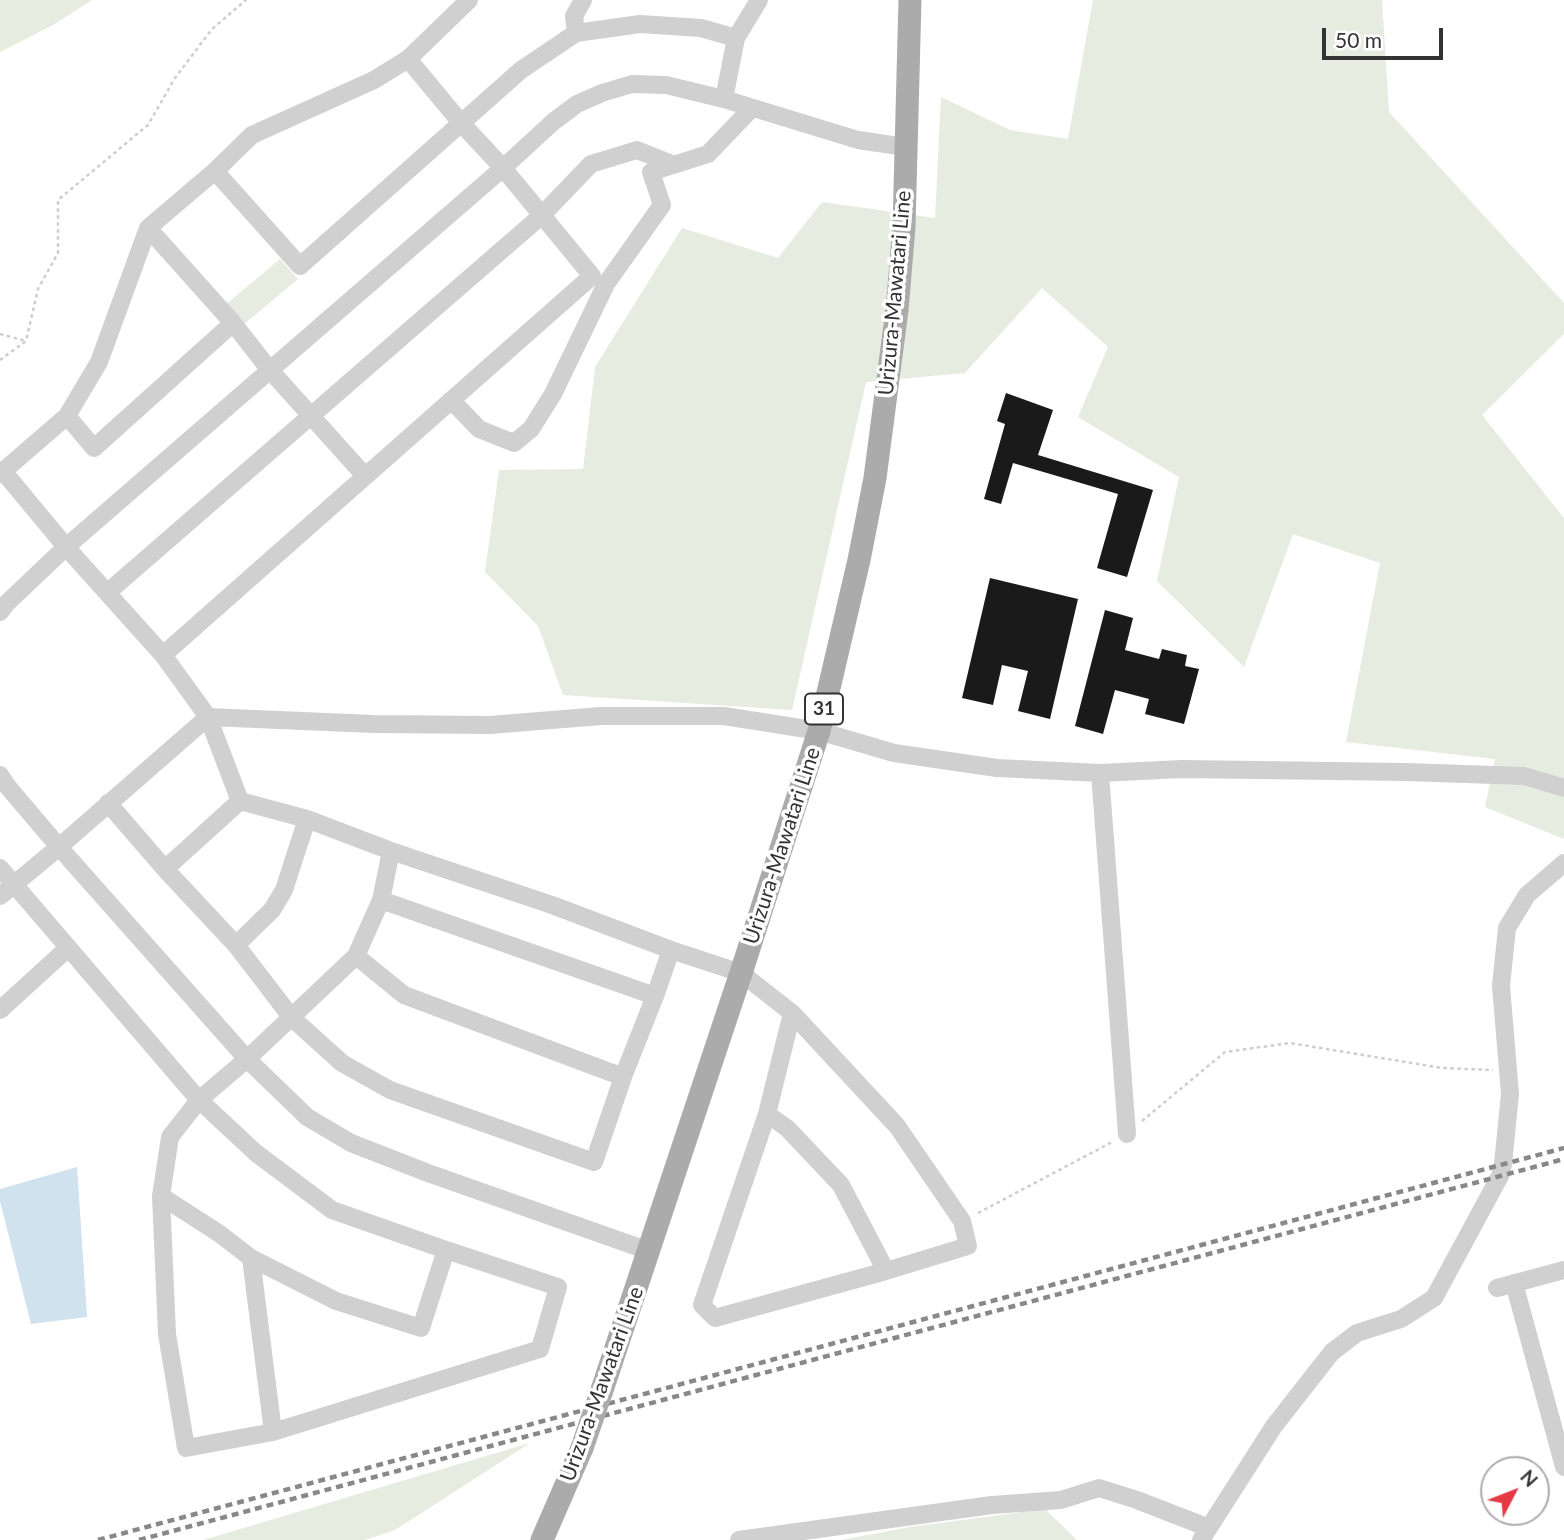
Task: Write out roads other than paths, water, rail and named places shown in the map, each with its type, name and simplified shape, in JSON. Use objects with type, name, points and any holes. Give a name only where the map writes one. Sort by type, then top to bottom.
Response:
[{"type":"main road","name":"Urizura-Mawatari Line","points":[[542,1540],[582,1447],[602,1390],[819,731],[875,478],[897,310],[904,227],[910,0]]},
{"type":"street","points":[[240,801],[208,717],[163,655],[2,473],[67,416],[99,362],[148,228],[215,171],[252,135],[374,80],[408,59],[469,0]]},
{"type":"street","points":[[576,33],[574,16],[583,0]]},
{"type":"street","points":[[724,99],[736,38],[759,0]]},
{"type":"street","points":[[215,171],[300,266],[521,71],[576,33],[640,24],[701,27],[736,38]]},
{"type":"street","points":[[163,655],[592,275],[408,59]]},
{"type":"street","points":[[0,612],[66,547],[553,122],[577,104],[601,93],[632,84],[666,85],[724,99],[858,140],[906,147]]},
{"type":"street","points":[[451,400],[479,429],[514,443],[531,429],[552,394],[606,284],[662,205],[651,172],[708,154],[752,108]]},
{"type":"street","points":[[108,593],[541,216],[591,164],[638,150],[672,164]]},
{"type":"street","points":[[148,228],[365,476]]},
{"type":"street","points":[[67,416],[94,447],[233,323]]},
{"type":"street","points":[[0,896],[208,717],[374,724],[490,725],[601,716],[724,716],[819,731],[894,753],[997,768],[1100,773],[1182,769],[1524,776],[1564,788]]},
{"type":"street","points":[[1100,773],[1127,1134]]},
{"type":"street","points":[[0,775],[59,847],[247,1059],[307,1117],[351,1143],[649,1251]]},
{"type":"street","points":[[240,801],[307,819],[741,973],[792,1013],[897,1126],[962,1222],[968,1246],[715,1318],[702,1305],[767,1114],[792,1013]]},
{"type":"street","points":[[165,869],[240,801]]},
{"type":"street","points":[[108,803],[236,946],[292,1018],[342,1063],[390,1090],[594,1162],[671,950]]},
{"type":"street","points":[[236,946],[272,910],[284,890],[307,819]]},
{"type":"street","points":[[0,868],[199,1100],[256,1153],[332,1210],[558,1287],[540,1349],[273,1432],[186,1448],[167,1334],[161,1196],[170,1137],[199,1100],[292,1018],[356,956],[381,900],[391,851]]},
{"type":"street","points":[[739,1540],[992,1505],[1061,1500],[1099,1488],[1137,1500],[1205,1534],[1274,1426],[1332,1352],[1357,1333],[1401,1319],[1434,1298],[1500,1177],[1510,1094],[1501,986],[1507,928],[1527,895],[1564,863]]},
{"type":"street","points":[[381,900],[655,996]]},
{"type":"street","points":[[0,1010],[68,948]]},
{"type":"street","points":[[356,956],[404,995],[623,1077]]},
{"type":"street","points":[[767,1114],[787,1128],[841,1185],[886,1271]]},
{"type":"street","points":[[161,1196],[251,1258],[336,1301],[421,1328],[446,1250]]},
{"type":"street","points":[[251,1258],[273,1432]]},
{"type":"street","points":[[1497,1288],[1564,1270]]},
{"type":"street","points":[[1514,1283],[1564,1467]]},
{"type":"water","points":[[77,1167],[87,1317],[31,1324],[0,1201],[0,1189]]},
{"type":"railway","points":[[98,1540],[1564,1148]]},
{"type":"railway","points":[[139,1540],[1564,1159]]}]
